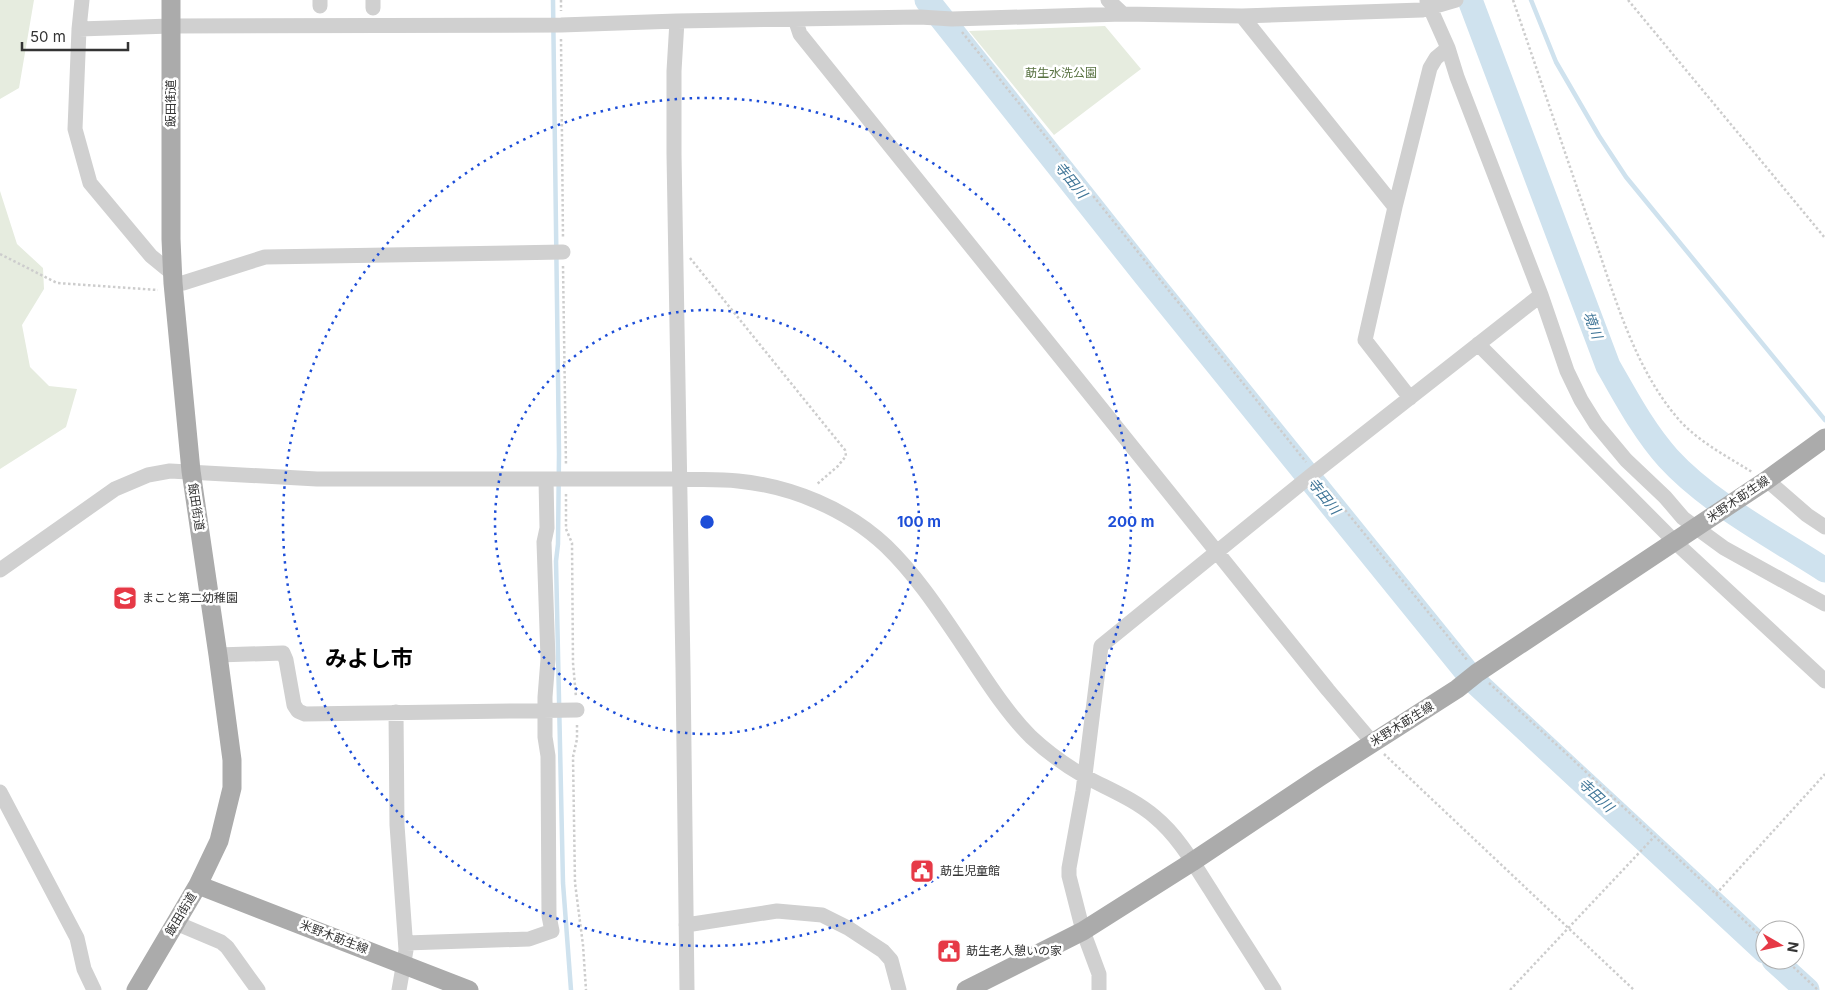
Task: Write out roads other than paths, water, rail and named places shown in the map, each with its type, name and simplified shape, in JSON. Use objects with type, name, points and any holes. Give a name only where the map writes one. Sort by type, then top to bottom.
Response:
[{"type":"main road","name":"飯田街道","points":[[136,990],[198,885],[218,840],[232,788],[232,760],[191,471],[174,282],[171,239],[171,0]]},
{"type":"main road","name":"米野木莇生線","points":[[966,990],[1083,931],[1192,862],[1675,542],[1825,438]]},
{"type":"main road","name":"米野木莇生線","points":[[198,885],[469,990]]},
{"type":"street","points":[[82,0],[75,129],[90,182],[174,282],[183,283],[265,257],[563,252]]},
{"type":"street","points":[[1108,0],[1122,14]]},
{"type":"street","points":[[79,29],[171,26],[561,25],[677,21],[920,17],[943,19],[1122,14],[1242,16],[1422,10],[1431,5],[1456,0]]},
{"type":"street","points":[[1431,5],[1541,295],[1567,371],[1581,400],[1596,424],[1626,460],[1665,497],[1682,518],[1724,548],[1825,604]]},
{"type":"street","points":[[1242,16],[1394,207]]},
{"type":"street","points":[[795,19],[800,34],[1372,742]]},
{"type":"street","points":[[677,21],[674,71],[687,990]]},
{"type":"street","points":[[1410,398],[1365,340],[1394,207],[1430,68],[1436,58],[1448,48]]},
{"type":"street","points":[[1099,990],[1099,974],[1083,931],[1069,876],[1069,868],[1085,776],[1101,646],[1314,473],[1541,295]]},
{"type":"street","points":[[1478,344],[1675,542],[1825,681]]},
{"type":"street","points":[[0,570],[115,489],[148,475],[170,471],[317,479],[680,479],[739,481],[805,497],[851,519],[886,546],[914,578],[1019,724],[1047,751],[1085,776],[1148,810],[1170,832],[1192,862],[1274,990]]},
{"type":"street","points":[[406,943],[529,939],[552,931],[550,916],[548,756],[545,737],[548,659],[544,542],[547,528],[546,479]]},
{"type":"street","points":[[1766,480],[1825,527]]},
{"type":"street","points":[[218,654],[283,653],[294,705],[301,713],[575,710]]},
{"type":"street","points":[[396,712],[397,825],[404,937],[406,943],[399,990]]},
{"type":"street","points":[[0,792],[77,938],[84,969],[94,990]]},
{"type":"street","points":[[686,925],[777,911],[822,915],[848,928],[883,951],[892,960],[899,990]]},
{"type":"street","points":[[176,922],[221,942],[258,990]]},
{"type":"waterway","points":[[553,0],[559,454],[558,544],[556,561],[563,883],[571,990]]},
{"type":"waterway","name":"寺田川","points":[[927,0],[1146,276],[1474,681],[1755,942]]},
{"type":"waterway","name":"境川","points":[[1470,0],[1608,366],[1635,413],[1668,458],[1703,490],[1722,505],[1825,570]]},
{"type":"waterway","points":[[1531,0],[1556,62],[1599,136],[1626,177],[1825,420]]},
{"type":"waterway","name":"寺田川","points":[[1785,970],[1807,990]]},
{"type":"place","name":"まこと第二幼稚園","points":[[125,598]]},
{"type":"place","name":"莇生児童館","points":[[922,871]]},
{"type":"place","name":"莇生老人憩いの家","points":[[949,951]]},
{"type":"district","name":"みよし市","points":[[369,658]]},
{"type":"park label","name":"莇生水洗公園","points":[[1061,73]]}]
